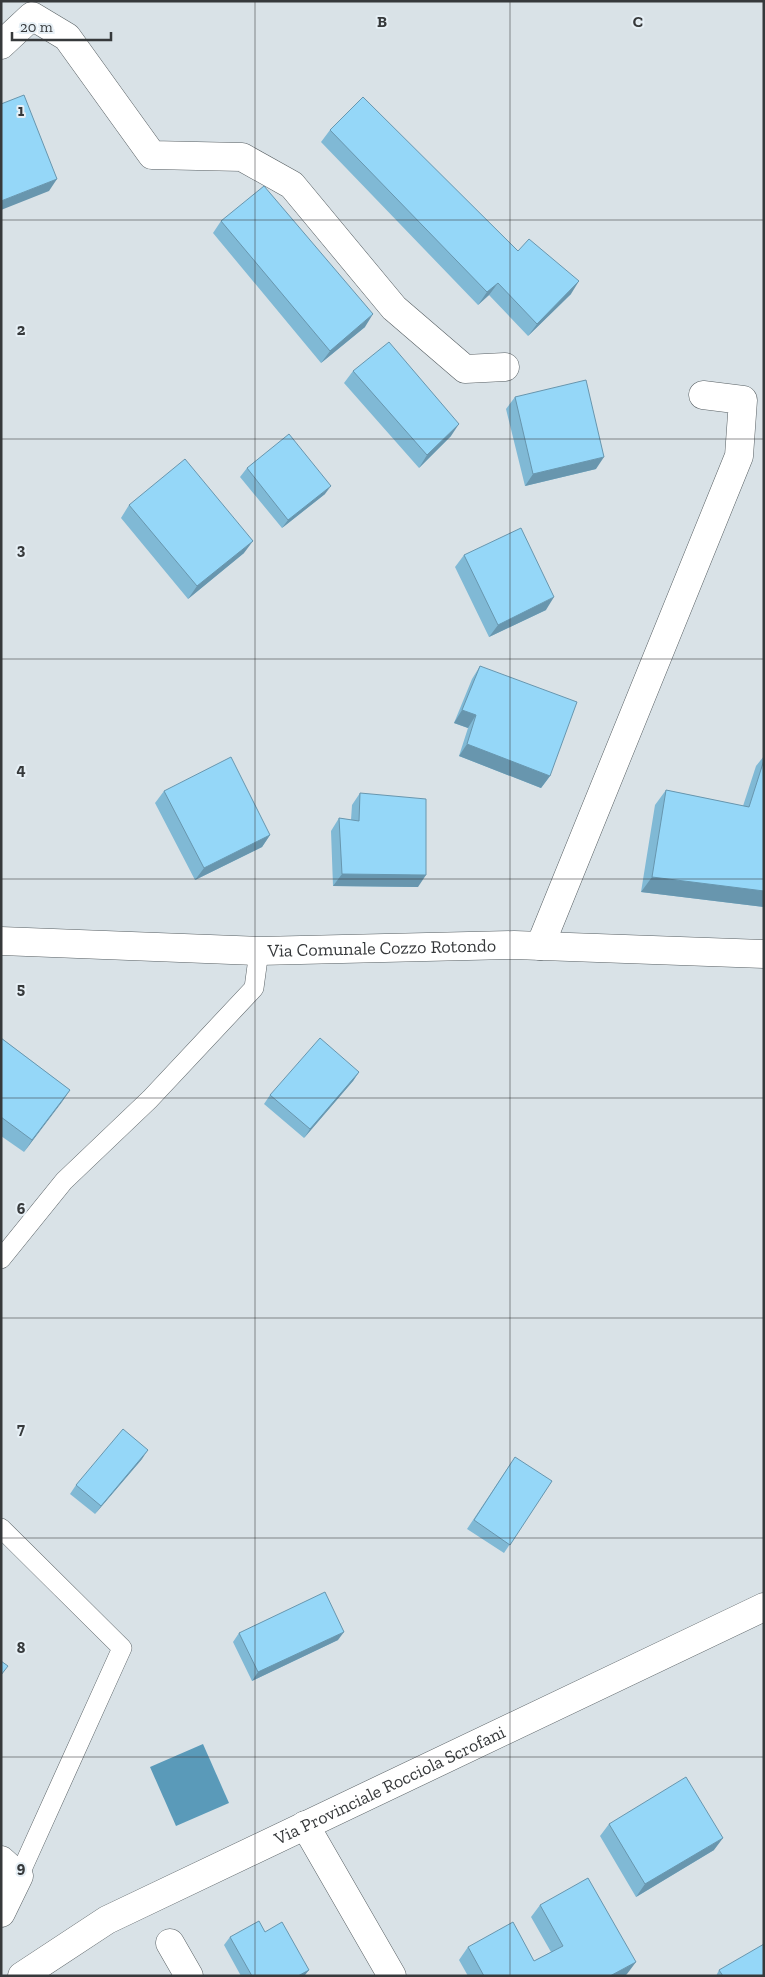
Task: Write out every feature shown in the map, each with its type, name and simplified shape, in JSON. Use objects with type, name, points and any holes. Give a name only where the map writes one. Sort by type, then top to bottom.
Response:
[{"type":"street","points":[[1,45],[40,8],[67,37],[152,155],[242,157],[292,185],[394,308],[465,369],[505,367]]},
{"type":"street","points":[[540,946],[739,456],[743,400],[703,395]]},
{"type":"street","name":"Via Comunale Cozzo Rotondo","points":[[1,941],[259,951],[504,945],[764,954]]},
{"type":"street","name":"Via Provinciale Rocciola Scrofani","points":[[22,1976],[106,1920],[764,1607]]},
{"type":"street","points":[[305,1825],[392,1976]]},
{"type":"street","points":[[1,1914],[10,1868]]},
{"type":"street","points":[[170,1943],[189,1976]]},
{"type":"lane","points":[[1,1259],[64,1181],[150,1099],[254,988],[259,951]]},
{"type":"lane","points":[[1,1528],[122,1648],[10,1868]]},
{"type":"water","points":[[203,1744],[229,1803],[176,1826],[150,1767]]},
{"type":"building","points":[[24,95],[57,179],[1,201],[1,104]]},
{"type":"building","points":[[363,97],[518,251],[529,239],[579,281],[537,324],[498,283],[487,292],[330,130]]},
{"type":"building","points":[[264,186],[373,314],[330,351],[221,221]]},
{"type":"building","points":[[389,342],[459,424],[427,455],[353,371]]},
{"type":"building","points":[[586,380],[604,457],[533,474],[515,397]]},
{"type":"building","points":[[289,434],[331,486],[288,520],[247,468]]},
{"type":"building","points":[[185,459],[253,541],[197,586],[129,505]]},
{"type":"building","points":[[521,528],[554,597],[498,625],[464,555]]},
{"type":"building","points":[[480,666],[577,702],[550,776],[467,744],[476,715],[462,710]]},
{"type":"building","points":[[231,757],[270,835],[204,868],[164,791]]},
{"type":"building","points":[[764,760],[764,891],[652,877],[666,790],[749,807]]},
{"type":"building","points":[[360,793],[426,799],[426,875],[342,874],[339,818],[359,821]]},
{"type":"building","points":[[1,1038],[70,1090],[32,1140],[1,1117]]},
{"type":"building","points":[[320,1038],[359,1072],[310,1129],[270,1095]]},
{"type":"building","points":[[123,1429],[148,1450],[101,1506],[76,1485]]},
{"type":"building","points":[[515,1457],[552,1481],[510,1545],[474,1520]]},
{"type":"building","points":[[325,1592],[344,1632],[258,1672],[239,1633]]},
{"type":"building","points":[[1,1661],[8,1666],[1,1675]]},
{"type":"building","points":[[686,1777],[723,1838],[645,1884],[609,1824]]},
{"type":"building","points":[[588,1878],[636,1962],[610,1976],[484,1976],[468,1947],[513,1922],[534,1961],[563,1946],[540,1905]]},
{"type":"building","points":[[259,1921],[265,1932],[282,1922],[309,1970],[298,1976],[252,1976],[230,1937]]},
{"type":"building","points":[[764,1944],[764,1976],[723,1976],[719,1970]]}]
